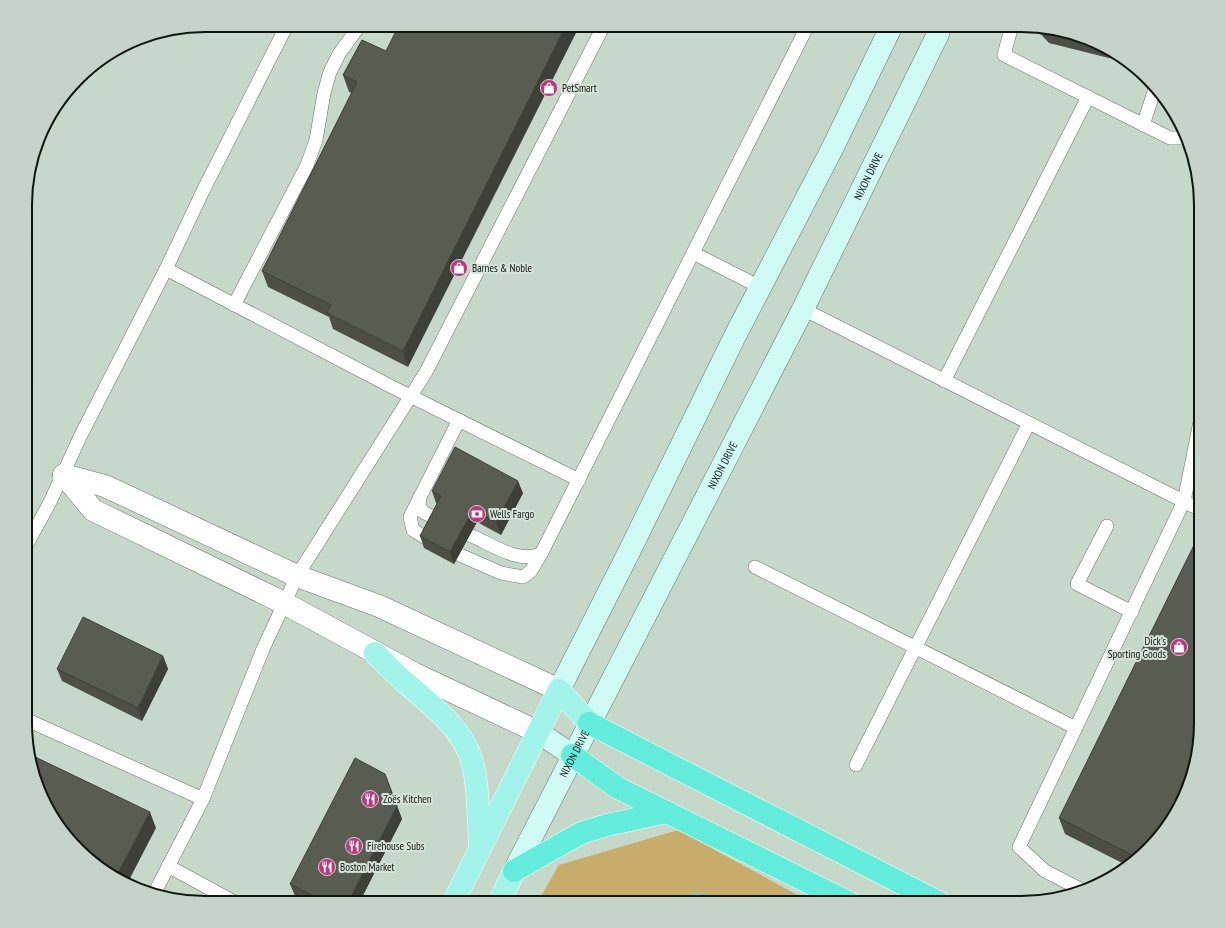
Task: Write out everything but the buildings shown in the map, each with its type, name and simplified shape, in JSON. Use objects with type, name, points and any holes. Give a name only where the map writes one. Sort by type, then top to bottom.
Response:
[{"type":"highway","points":[[590,723],[926,896]]},
{"type":"highway","points":[[572,755],[618,788],[836,896]]},
{"type":"highway","points":[[514,870],[581,833],[607,824],[667,812]]},
{"type":"main road","points":[[375,653],[404,682],[448,721],[463,741],[472,761],[480,848]]},
{"type":"main road","points":[[456,896],[559,690],[590,723]]},
{"type":"main road","name":"NIXON DRIVE","points":[[501,896],[514,870]]},
{"type":"street","points":[[64,475],[105,486],[298,576],[378,606],[559,690],[760,287],[832,149],[889,32]]},
{"type":"street","name":"NIXON DRIVE","points":[[514,870],[803,309],[938,32]]},
{"type":"street","points":[[64,475],[93,510],[284,603],[375,653],[538,732],[572,755]]},
{"type":"lane","points":[[32,535],[64,475],[81,435],[284,32]]},
{"type":"lane","points":[[234,305],[307,165],[316,140],[324,93],[330,72],[339,54],[355,32]]},
{"type":"lane","points":[[156,889],[203,799],[284,603],[298,576],[411,396],[436,353],[600,32]]},
{"type":"lane","points":[[460,555],[500,574],[523,577],[531,571],[579,480],[804,32]]},
{"type":"lane","points":[[1010,32],[1004,55],[1170,138],[1181,138]]},
{"type":"lane","points":[[1143,125],[1153,94]]},
{"type":"lane","points":[[944,380],[1088,97]]},
{"type":"lane","points":[[693,253],[760,287]]},
{"type":"lane","points":[[166,269],[411,396],[579,480]]},
{"type":"lane","points":[[803,309],[1194,506]]},
{"type":"lane","points":[[429,540],[416,533],[410,522],[410,517],[459,420]]},
{"type":"lane","points":[[856,765],[1029,423]]},
{"type":"lane","points":[[1076,887],[1045,871],[1019,847],[1184,501],[1194,452]]},
{"type":"lane","points":[[422,493],[418,500],[423,512],[439,520]]},
{"type":"lane","points":[[1107,526],[1077,584],[1132,612]]},
{"type":"lane","points":[[470,535],[515,555],[534,557],[542,551]]},
{"type":"lane","points":[[755,567],[1076,728]]},
{"type":"lane","points":[[32,722],[203,799]]},
{"type":"lane","points":[[168,866],[223,896]]},
{"type":"shaded area","points":[[193,32],[1033,32],[1055,35],[1077,41],[1108,55],[1135,75],[1151,91],[1165,109],[1176,128],[1185,149],[1193,182],[1194,735],[1189,764],[1169,813],[1151,837],[1135,853],[1117,867],[1098,878],[1077,887],[1044,895],[193,896],[171,893],[149,887],[118,873],[91,853],[75,837],[55,810],[41,779],[35,757],[32,735],[32,193],[35,171],[41,149],[55,118],[75,91],[91,75],[118,55],[149,41],[171,35]]},
{"type":"shaded area","points":[[678,830],[799,896],[541,896],[559,865]]},
{"type":"water","points":[[698,893],[714,896],[682,896]]},
{"type":"place","name":"PetSmart","points":[[549,88]]},
{"type":"place","name":"Barnes & Noble","points":[[459,268]]},
{"type":"place","name":"Wells Fargo","points":[[477,514]]},
{"type":"place","name":"Dick's Sporting Goods","points":[[1179,647]]},
{"type":"place","name":"Zoës Kitchen","points":[[370,799]]},
{"type":"place","name":"Firehouse Subs","points":[[354,846]]},
{"type":"place","name":"Boston Market","points":[[327,867]]}]
